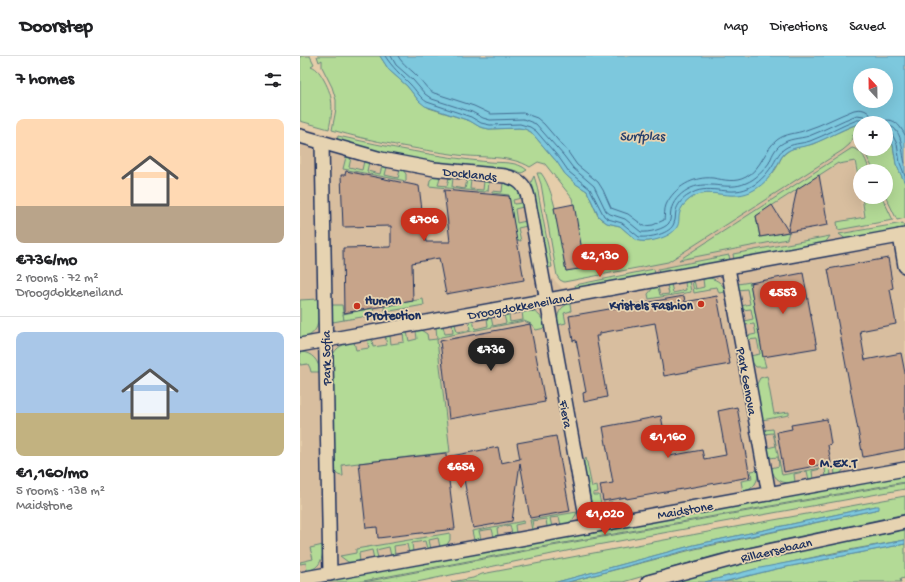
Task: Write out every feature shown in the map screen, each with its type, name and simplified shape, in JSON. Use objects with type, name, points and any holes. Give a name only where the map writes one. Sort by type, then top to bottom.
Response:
[{"type":"street","name":"Docklands","points":[[300,136],[381,159],[434,169],[514,178],[521,182],[526,189],[528,197],[547,301]]},
{"type":"street","name":"Park Sofia","points":[[322,143],[330,574]]},
{"type":"street","name":"Droogdokkeneiland","points":[[300,345],[902,236]]},
{"type":"street","points":[[902,236],[905,266]]},
{"type":"street","name":"Park Genova","points":[[728,268],[769,494]]},
{"type":"street","name":"Fiera","points":[[547,301],[588,527]]},
{"type":"street","name":"Maidstone","points":[[300,579],[905,469]]},
{"type":"street","name":"Rillaersebaan","points":[[648,582],[740,557],[905,522]]},
{"type":"shaded area","points":[[300,127],[431,161],[516,168],[532,181],[538,204],[551,277],[562,288],[597,283],[635,271],[849,136],[854,164],[853,204],[861,204],[866,233],[905,226],[905,477],[300,582]]},
{"type":"green space","points":[[300,56],[310,56],[314,64],[311,66],[319,72],[330,92],[332,104],[329,129],[300,121]]},
{"type":"green space","points":[[317,56],[380,56],[389,70],[407,86],[419,101],[429,108],[470,121],[480,127],[489,129],[519,128],[531,132],[557,162],[565,174],[587,191],[598,216],[601,219],[607,223],[620,226],[636,240],[640,241],[653,240],[670,234],[683,205],[691,198],[705,193],[734,195],[750,191],[769,178],[775,171],[783,155],[790,150],[813,144],[853,126],[853,135],[850,144],[843,150],[668,262],[564,282],[557,276],[541,184],[537,173],[541,173],[546,182],[555,206],[566,271],[585,267],[572,198],[545,164],[538,162],[530,167],[514,160],[458,155],[410,148],[332,130],[336,100],[332,87],[322,67],[322,60],[319,62]]},
{"type":"green space","points":[[338,136],[394,148],[470,160],[514,164],[527,170],[522,173],[513,170],[434,163],[391,155],[337,141]]},
{"type":"green space","points":[[893,145],[896,164],[905,183],[905,218],[897,220],[889,204],[893,204],[893,164],[870,164],[866,156],[893,156]]},
{"type":"green space","points":[[852,148],[853,156],[863,156],[866,160],[867,164],[856,164],[855,161],[838,163],[756,216],[760,237],[789,232],[787,239],[679,260]]},
{"type":"green space","points":[[346,157],[351,158],[349,167],[362,170],[364,161],[369,162],[367,171],[380,174],[382,166],[387,167],[385,175],[398,178],[400,170],[403,170],[406,174],[406,181],[343,169]]},
{"type":"green space","points":[[435,176],[440,177],[438,185],[447,186],[449,178],[453,178],[452,187],[465,189],[467,180],[471,180],[470,189],[483,190],[484,181],[489,182],[488,191],[485,192],[429,186],[430,180]]},
{"type":"green space","points":[[534,176],[552,267],[547,268],[531,182]]},
{"type":"green space","points":[[503,183],[513,185],[517,189],[521,198],[513,200],[514,204],[522,203],[523,207],[515,209],[517,223],[526,221],[527,226],[518,228],[521,241],[516,240],[509,195],[492,193],[492,191],[502,192]]},
{"type":"green space","points":[[863,204],[885,204],[893,220],[838,230],[837,222],[865,217]]},
{"type":"green space","points":[[903,223],[904,229],[847,240],[839,234]]},
{"type":"green space","points":[[830,236],[825,243],[734,260],[733,254]]},
{"type":"green space","points":[[729,255],[730,261],[659,274],[658,269]]},
{"type":"green space","points":[[654,269],[655,274],[576,289],[575,285]]},
{"type":"green space","points":[[710,278],[720,283],[726,292],[719,293],[717,287],[694,293],[692,280],[694,280],[696,289],[704,287],[703,279]]},
{"type":"green space","points":[[689,281],[691,292],[649,299],[648,294],[653,288],[658,287],[660,295],[669,294],[667,285],[671,284],[673,293],[686,290],[685,282]]},
{"type":"green space","points":[[750,282],[766,367],[756,367],[751,361],[750,356],[760,354],[757,339],[747,340],[747,336],[756,334],[754,324],[745,325],[744,321],[753,319],[751,309],[742,310],[741,306],[750,304],[747,289],[738,290],[738,284]]},
{"type":"green space","points":[[318,299],[318,324],[316,329],[307,337],[300,339],[300,300]]},
{"type":"green space","points":[[423,299],[424,305],[385,312],[384,306]]},
{"type":"green space","points":[[570,303],[571,311],[564,313],[566,323],[558,325],[558,314],[561,309]]},
{"type":"green space","points":[[331,305],[342,305],[344,320],[333,322],[331,316]]},
{"type":"green space","points":[[373,308],[374,315],[344,320],[343,314]]},
{"type":"green space","points":[[522,311],[531,311],[538,314],[544,323],[545,328],[536,330],[531,324],[524,321],[441,337],[437,340],[450,452],[342,465],[343,476],[334,471],[332,357],[338,348],[354,342],[356,350],[369,348],[367,339],[372,339],[373,347],[387,345],[385,336],[390,336],[391,344],[404,342],[403,333],[407,332],[409,341],[417,339],[416,331],[421,330],[427,334],[428,340],[437,339],[436,327],[443,326],[445,334],[453,333],[452,324],[455,324],[457,332],[470,330],[469,321],[473,320],[475,329],[488,326],[487,318],[491,317],[493,326],[506,323],[504,315],[509,314],[510,322],[523,320]]},
{"type":"green space","points":[[300,352],[311,355],[314,358],[318,364],[320,372],[311,372],[308,364],[300,365]]},
{"type":"green space","points":[[767,376],[774,414],[789,412],[789,415],[762,420],[756,386],[760,378]]},
{"type":"green space","points":[[773,429],[782,475],[843,464],[844,469],[840,474],[835,475],[834,467],[830,467],[831,476],[826,477],[825,468],[812,471],[813,479],[809,480],[807,471],[794,474],[795,482],[787,483],[780,481],[774,476],[771,468],[779,466],[778,457],[769,458],[767,448],[776,446],[773,433],[764,434],[764,430]]},
{"type":"green space","points":[[586,458],[592,487],[597,486],[598,492],[593,493],[593,495],[599,495],[601,504],[612,502],[614,515],[602,515],[596,512],[592,507],[583,463]]},
{"type":"green space","points":[[758,470],[758,478],[753,487],[743,492],[741,481],[752,479],[751,471]]},
{"type":"green space","points":[[905,475],[905,482],[541,547],[358,582],[318,582]]},
{"type":"green space","points":[[905,483],[905,489],[586,547],[417,582],[364,582],[541,548]]},
{"type":"green space","points":[[905,496],[905,514],[717,555],[623,582],[568,582],[695,549],[879,509],[876,506],[694,545],[557,582],[451,582],[473,578],[482,574]]},
{"type":"green space","points":[[577,512],[569,523],[561,525],[559,517],[550,518],[552,527],[547,527],[546,519],[532,521],[534,530],[532,530],[530,520]]},
{"type":"green space","points":[[524,521],[524,523],[515,525],[516,533],[512,534],[510,525],[497,528],[498,536],[494,537],[492,529],[479,531],[481,539],[474,540],[472,531]]},
{"type":"green space","points":[[905,530],[905,540],[838,552],[705,582],[669,582],[787,553]]},
{"type":"green space","points":[[450,533],[450,540],[446,546],[440,547],[438,538],[429,540],[431,549],[427,549],[425,541],[412,543],[413,552],[409,553],[407,544],[394,546],[395,555],[391,556],[389,547],[376,550],[378,558],[374,559],[372,550],[359,553],[360,562],[348,562],[340,556],[356,553],[356,549]]},
{"type":"green space","points":[[905,544],[905,578],[900,579],[901,582],[724,582],[776,569]]},
{"type":"green space","points":[[323,545],[322,558],[320,562],[315,568],[307,571],[306,563],[300,564],[300,562],[313,559],[310,548]]},
{"type":"water","name":"Surfplas","points":[[380,56],[905,56],[905,183],[896,164],[893,145],[893,116],[853,116],[853,126],[818,142],[787,151],[781,157],[774,171],[758,188],[750,192],[735,195],[707,193],[693,197],[687,201],[682,208],[679,214],[678,225],[674,231],[664,237],[652,241],[640,241],[636,240],[620,226],[607,223],[599,217],[587,191],[565,174],[557,162],[531,132],[519,128],[489,129],[480,127],[470,121],[425,106],[407,86],[389,70]]},
{"type":"water","points":[[879,506],[879,509],[695,548],[568,582],[557,582],[694,545]]},
{"type":"water","points":[[905,540],[905,544],[776,569],[723,582],[705,582],[755,569]]},
{"type":"building","points":[[346,171],[419,186],[426,242],[450,242],[444,190],[509,196],[524,280],[446,294],[439,258],[412,263],[413,301],[344,313],[343,248],[391,247],[391,226],[343,227],[341,175],[345,175]]},
{"type":"building","points":[[819,175],[828,225],[760,237],[756,216],[772,205],[788,231],[797,189]]},
{"type":"building","points":[[574,204],[585,268],[566,271],[554,208]]},
{"type":"building","points":[[888,258],[893,288],[890,289],[896,324],[860,331],[865,360],[901,353],[905,373],[905,449],[863,457],[828,269]]},
{"type":"building","points":[[803,273],[817,348],[763,357],[750,283]]},
{"type":"building","points":[[684,296],[685,302],[717,296],[730,364],[664,376],[655,323],[600,333],[600,336],[596,336],[607,397],[584,402],[583,393],[586,392],[576,340],[573,341],[569,316]]},
{"type":"building","points":[[530,324],[545,402],[449,419],[440,341]]},
{"type":"building","points":[[737,407],[750,477],[626,499],[626,497],[603,501],[600,485],[613,483],[603,427],[661,416],[669,456],[702,450],[704,459],[726,455],[718,411]]},
{"type":"building","points":[[827,419],[831,444],[828,445],[831,463],[784,472],[777,432],[792,429],[791,425]]},
{"type":"building","points":[[556,436],[570,511],[530,518],[520,463],[512,521],[473,528],[461,463],[447,465],[455,529],[378,538],[377,527],[366,528],[359,463],[446,453],[446,457],[498,447],[501,463],[520,459],[517,443]]},
{"type":"place","name":"Kristels Fashion","points":[[701,304]]},
{"type":"place","name":"Human Protection","points":[[357,306]]},
{"type":"place","name":"M.Ex.T","points":[[812,462]]}]
